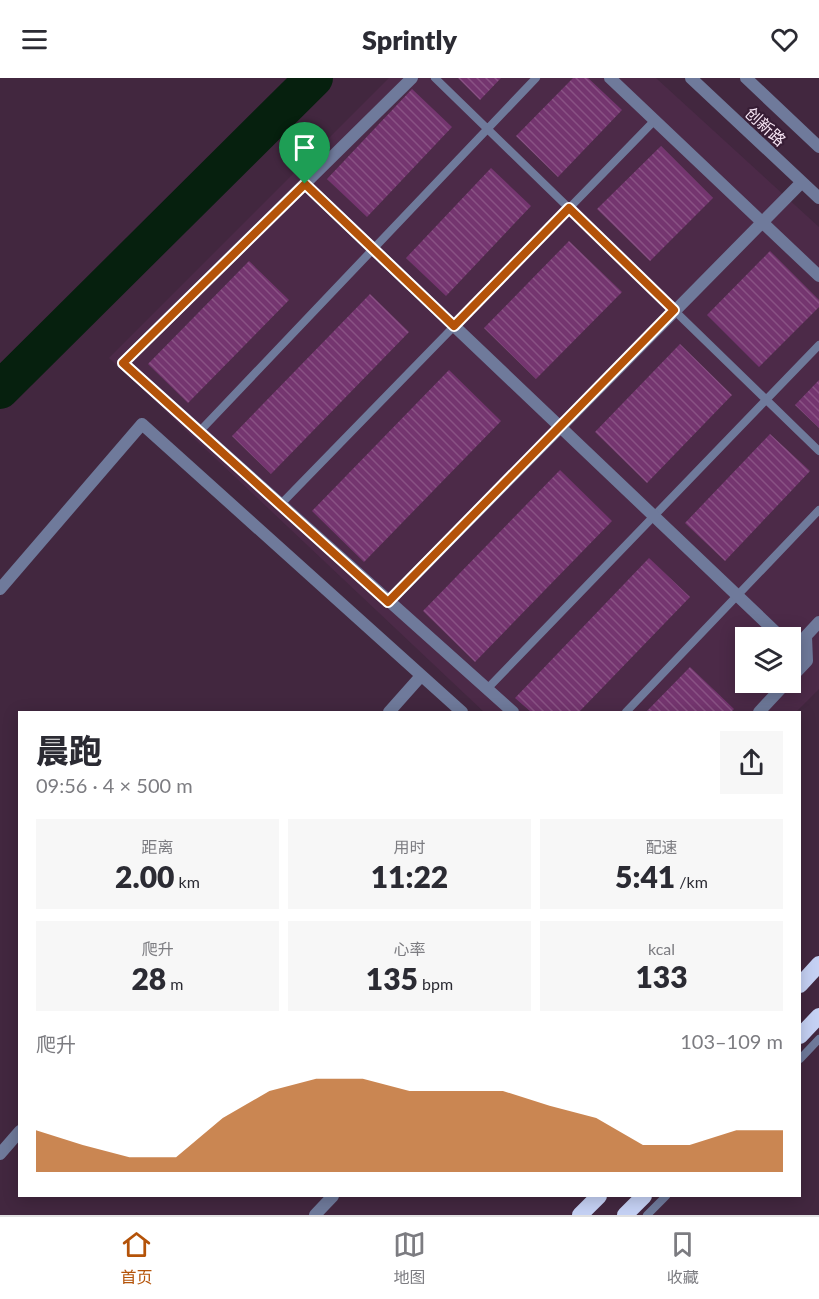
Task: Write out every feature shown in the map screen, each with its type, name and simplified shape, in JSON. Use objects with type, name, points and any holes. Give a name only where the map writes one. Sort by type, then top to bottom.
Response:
[{"type":"highway","points":[[801,984],[819,964]]},
{"type":"highway","points":[[801,1035],[819,1016]]},
{"type":"highway","points":[[580,1215],[598,1197]]},
{"type":"highway","points":[[625,1215],[643,1197]]},
{"type":"street","points":[[412,78],[123,363],[512,711]]},
{"type":"street","points":[[610,78],[819,276]]},
{"type":"street","name":"创新路","points":[[691,78],[819,198]]},
{"type":"street","name":"创新路","points":[[746,78],[819,147]]},
{"type":"street","points":[[388,602],[802,182]]},
{"type":"street","points":[[305,184],[771,627]]},
{"type":"street","points":[[0,589],[142,424],[461,711]]},
{"type":"street","points":[[801,667],[807,661],[806,636],[819,622]]},
{"type":"street","points":[[801,655],[807,661]]},
{"type":"street","points":[[390,711],[421,676]]},
{"type":"street","points":[[760,711],[777,693]]},
{"type":"street","points":[[0,1154],[18,1133]]},
{"type":"street","points":[[315,1215],[332,1197]]},
{"type":"lane","points":[[435,78],[819,451]]},
{"type":"lane","points":[[199,432],[537,78]]},
{"type":"lane","points":[[280,505],[655,120]]},
{"type":"lane","points":[[487,690],[819,345]]},
{"type":"lane","points":[[627,711],[819,510]]},
{"type":"lane","points":[[801,1058],[819,1039]]},
{"type":"lane","points":[[647,1215],[665,1197]]},
{"type":"shaded area","points":[[389,78],[656,78],[819,227],[819,689],[797,711],[483,711],[109,358]]},
{"type":"building","points":[[458,78],[501,78],[480,100]]},
{"type":"building","points":[[573,78],[588,78],[622,110],[558,177],[516,136]]},
{"type":"building","points":[[412,89],[452,127],[367,217],[327,179]]},
{"type":"building","points":[[661,146],[713,198],[650,261],[597,209]]},
{"type":"building","points":[[491,168],[531,206],[446,296],[406,258]]},
{"type":"building","points":[[569,241],[622,292],[536,379],[484,328]]},
{"type":"building","points":[[770,251],[819,300],[819,307],[759,367],[707,315]]},
{"type":"building","points":[[249,261],[289,300],[188,403],[148,364]]},
{"type":"building","points":[[370,294],[409,332],[271,474],[232,436]]},
{"type":"building","points":[[680,344],[732,395],[647,483],[595,432]]},
{"type":"building","points":[[449,370],[501,421],[364,562],[312,511]]},
{"type":"building","points":[[819,380],[819,428],[795,405]]},
{"type":"building","points":[[770,434],[810,471],[725,561],[685,523]]},
{"type":"building","points":[[560,470],[612,521],[475,662],[423,611]]},
{"type":"building","points":[[649,558],[690,597],[580,711],[530,711],[515,698]]},
{"type":"building","points":[[690,667],[734,709],[732,711],[647,711]]},
{"type":"waterway","points":[[0,390],[314,78]]},
{"type":"route","points":[[305,184],[454,326],[569,208],[674,310],[388,602],[123,363],[305,184]]}]
